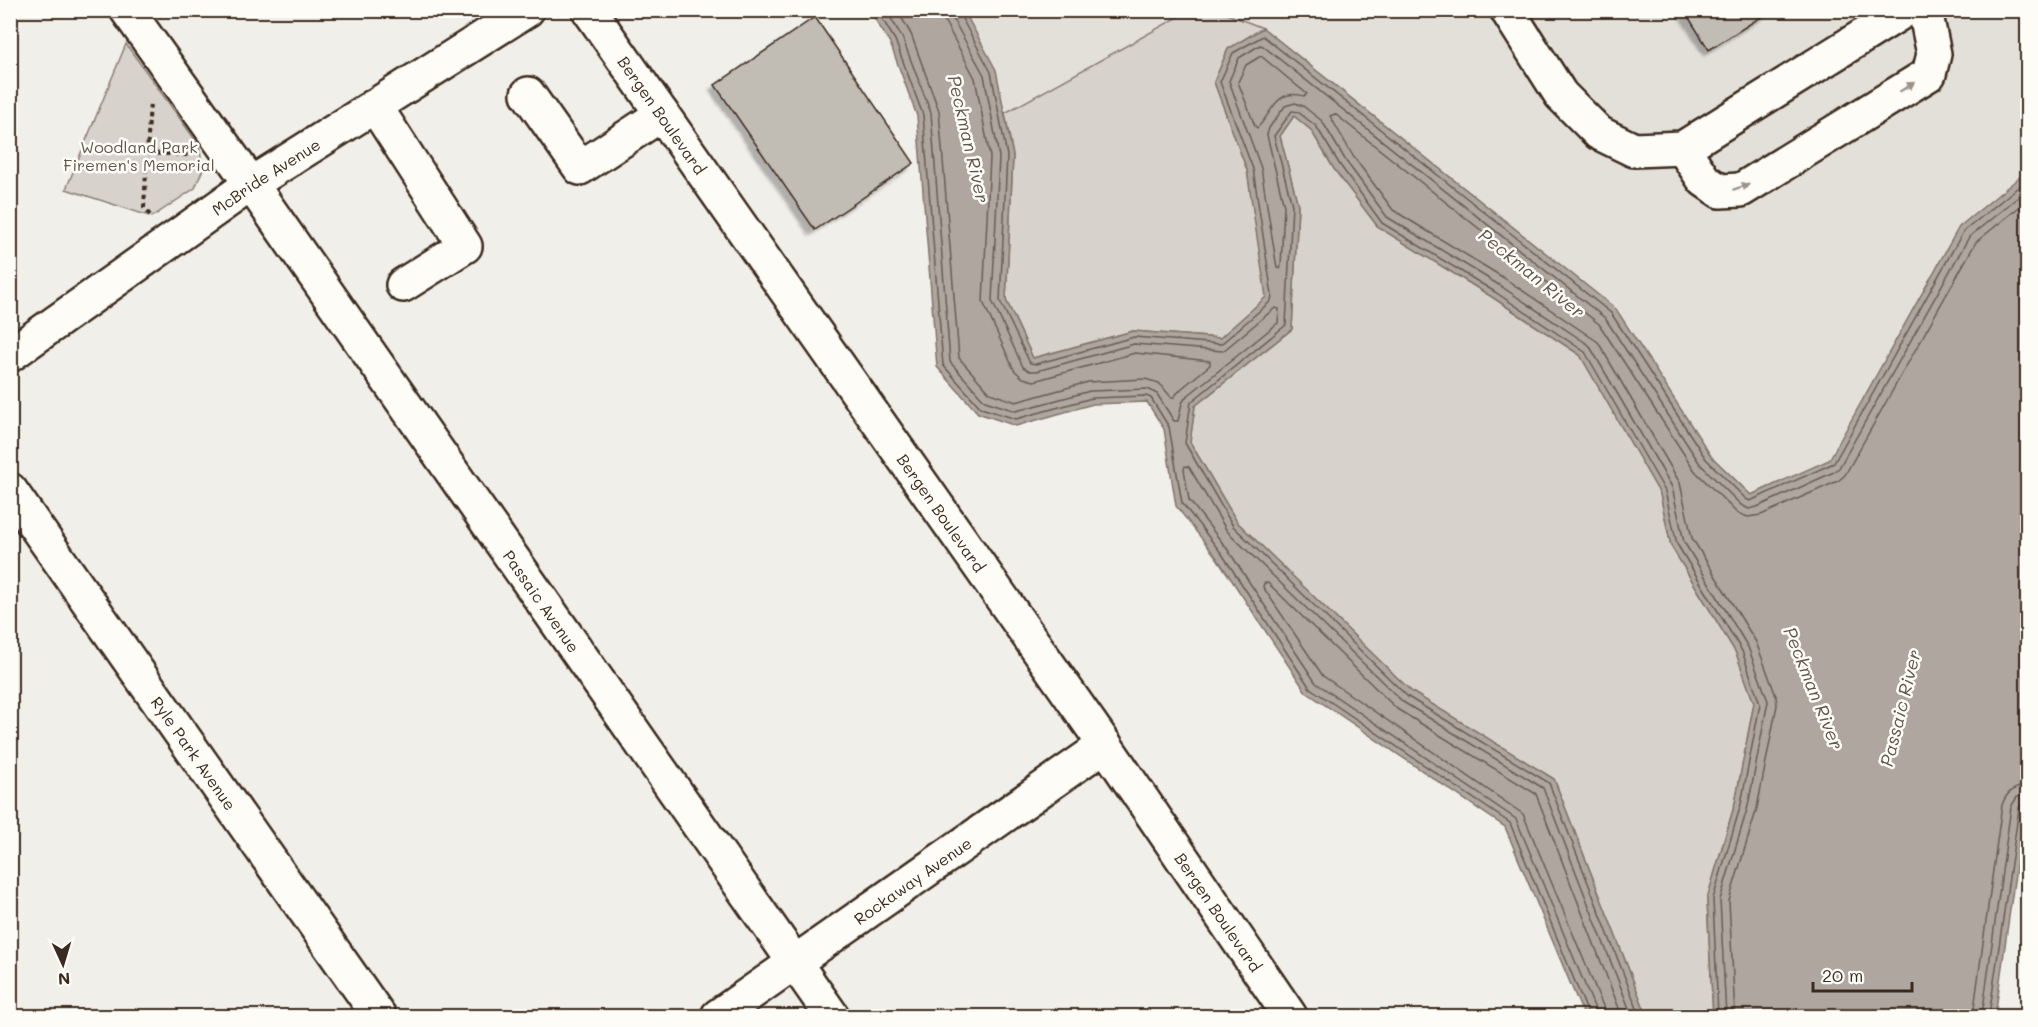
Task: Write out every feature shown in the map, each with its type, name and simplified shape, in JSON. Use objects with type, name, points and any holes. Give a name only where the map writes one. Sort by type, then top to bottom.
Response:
[{"type":"street","name":"Passaic Avenue","points":[[127,10],[832,1017]]},
{"type":"street","name":"McBride Avenue","points":[[10,355],[251,184],[528,10]]},
{"type":"street","name":"Bergen Boulevard","points":[[589,10],[1105,745],[1290,1017]]},
{"type":"street","points":[[1507,10],[1561,95],[1599,133],[1634,150],[1683,148],[1905,10]]},
{"type":"street","points":[[1683,148],[1704,180],[1720,191],[1741,190],[1929,74],[1934,54],[1925,10]]},
{"type":"street","points":[[528,94],[580,168],[662,114]]},
{"type":"street","points":[[375,106],[465,246],[403,285]]},
{"type":"street","name":"Ryle Park Avenue","points":[[10,490],[379,1017]]},
{"type":"street","name":"Rockaway Avenue","points":[[718,1017],[1105,745]]},
{"type":"path","points":[[170,242],[144,208],[151,91],[172,73]]},
{"type":"shaded area","points":[[964,11],[1189,11],[1005,113],[996,70]]},
{"type":"shaded area","points":[[1219,11],[2027,11],[2027,171],[1959,227],[1829,460],[1751,495],[1263,28]]},
{"type":"green space","points":[[1189,11],[1219,11],[1263,28],[1228,49],[1214,82],[1247,170],[1267,297],[1220,338],[1133,331],[1033,358],[1006,300],[1013,156],[1005,113]]},
{"type":"green space","name":"Woodland Park Firemen's Memorial","points":[[126,44],[199,145],[203,169],[195,188],[152,217],[66,189]]},
{"type":"green space","points":[[1294,116],[1311,130],[1334,169],[1378,227],[1492,297],[1580,355],[1660,494],[1671,546],[1736,653],[1754,703],[1735,803],[1707,899],[1713,1016],[1647,1016],[1554,779],[1412,692],[1237,522],[1190,442],[1195,406],[1292,329],[1298,205],[1280,136]]},
{"type":"water","points":[[870,11],[964,11],[996,70],[1013,156],[1006,300],[1033,358],[1133,331],[1220,338],[1266,297],[1247,170],[1214,82],[1228,49],[1263,28],[1616,309],[1711,456],[1751,495],[1829,460],[1959,227],[2027,171],[2028,800],[2025,804],[1995,1016],[1713,1016],[1707,899],[1735,803],[1754,703],[1736,653],[1671,546],[1660,494],[1580,355],[1492,297],[1378,227],[1334,169],[1311,130],[1294,116],[1280,136],[1298,205],[1292,329],[1195,406],[1190,442],[1237,522],[1412,692],[1554,779],[1647,1016],[1584,1016],[1505,827],[1306,692],[1217,558],[1176,506],[1164,429],[1147,402],[1093,404],[1016,426],[978,413],[937,367],[917,116],[890,43]]},
{"type":"building","points":[[1684,10],[1772,10],[1709,50]]},
{"type":"building","points":[[815,17],[914,163],[815,230],[715,85]]},
{"type":"water label","name":"Peckman River","points":[[969,139]]},
{"type":"water label","name":"Peckman River","points":[[1532,273]]},
{"type":"water label","name":"Peckman River","points":[[1814,688]]},
{"type":"water label","name":"Passaic River","points":[[1900,708]]}]
